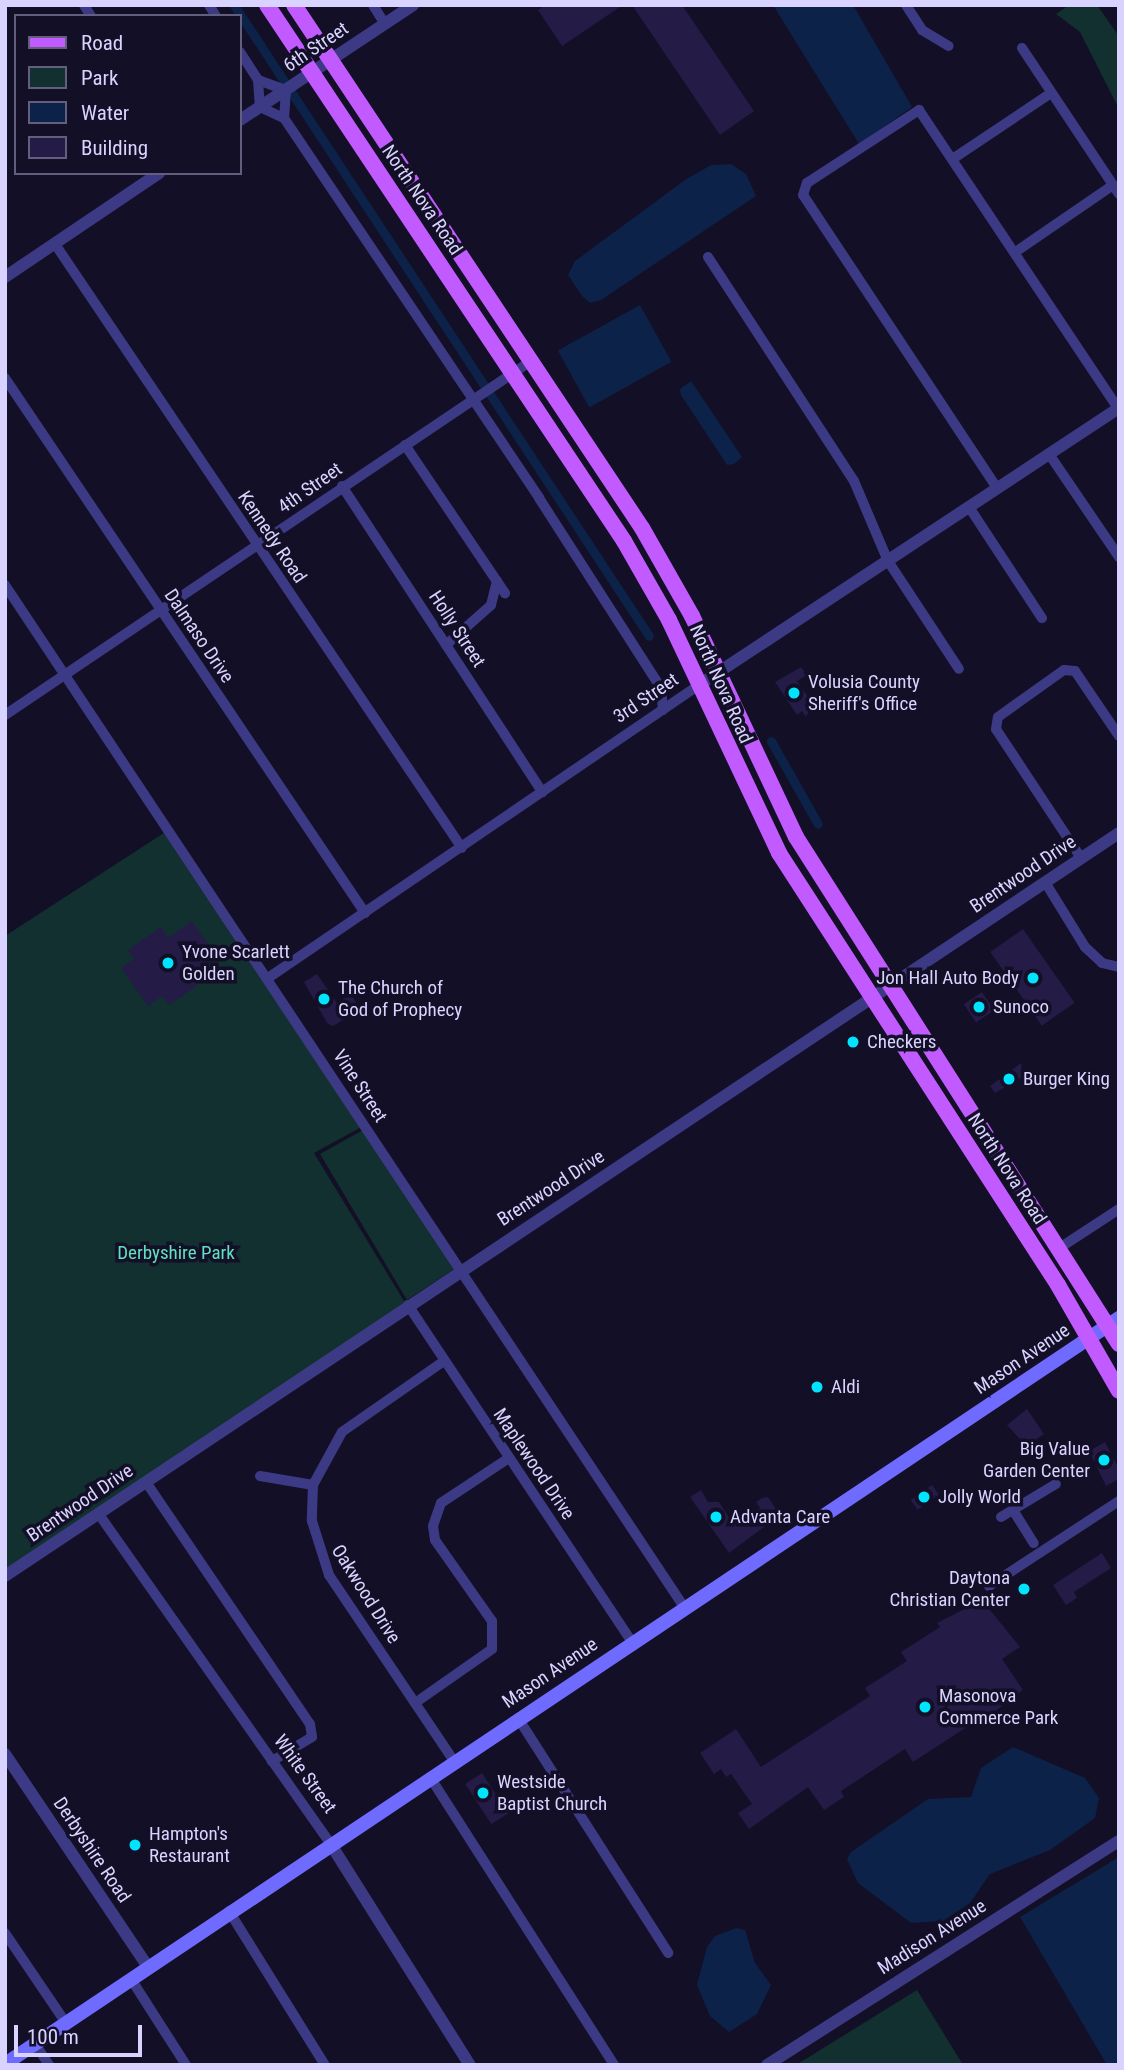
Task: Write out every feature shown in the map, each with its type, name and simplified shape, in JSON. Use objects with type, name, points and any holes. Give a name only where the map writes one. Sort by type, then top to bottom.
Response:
[{"type":"main road","name":"North Nova Road","points":[[267,5],[508,376],[640,566],[763,823],[1089,1337],[1119,1391]]},
{"type":"main road","name":"North Nova Road","points":[[294,5],[652,544],[718,672],[796,837],[890,986],[1061,1247],[1113,1321],[1119,1344]]},
{"type":"main road","points":[[941,1105],[982,1126]]},
{"type":"main road","name":"Mason Avenue","points":[[5,2064],[330,1843],[1113,1321]]},
{"type":"street","points":[[373,5],[385,24]]},
{"type":"street","name":"6th Street","points":[[242,119],[413,5]]},
{"type":"street","points":[[906,5],[922,30],[948,46]]},
{"type":"street","points":[[1017,251],[1116,190],[1022,48]]},
{"type":"street","points":[[242,55],[258,80],[260,107],[284,118],[473,400],[661,688],[663,710]]},
{"type":"street","points":[[258,80],[286,90],[284,118]]},
{"type":"street","points":[[954,158],[1051,93]]},
{"type":"street","points":[[997,488],[803,195],[807,183],[919,110],[1017,251],[1119,408]]},
{"type":"street","points":[[5,277],[156,175]]},
{"type":"street","name":"Kennedy Road","points":[[55,244],[462,848]]},
{"type":"street","points":[[708,257],[854,481],[888,561],[959,669]]},
{"type":"street","name":"4th Street","points":[[5,715],[531,361]]},
{"type":"street","name":"Dalmaso Drive","points":[[5,378],[365,913]]},
{"type":"street","name":"3rd Street","points":[[268,978],[718,672],[1119,408]]},
{"type":"street","points":[[405,446],[505,593]]},
{"type":"street","points":[[1049,454],[1119,557]]},
{"type":"street","name":"Holly Street","points":[[342,486],[542,792]]},
{"type":"street","points":[[969,507],[1042,618]]},
{"type":"street","points":[[446,645],[491,605],[497,581]]},
{"type":"street","name":"Vine Street","points":[[5,585],[684,1608]]},
{"type":"street","points":[[1081,858],[996,729],[998,718],[1064,670],[1075,671],[1119,736]]},
{"type":"street","points":[[661,688],[684,696]]},
{"type":"street","name":"Brentwood Drive","points":[[5,1576],[1119,833]]},
{"type":"street","points":[[1045,882],[1085,947],[1102,963],[1119,967]]},
{"type":"street","points":[[1061,1247],[1119,1209]]},
{"type":"street","name":"Maplewood Drive","points":[[408,1306],[632,1642]]},
{"type":"street","name":"Oakwood Drive","points":[[444,1361],[342,1432],[313,1485],[312,1521],[320,1558],[454,1761]]},
{"type":"street","points":[[415,1703],[492,1648],[492,1621],[435,1540],[433,1526],[441,1503],[509,1458]]},
{"type":"street","points":[[260,1476],[313,1485]]},
{"type":"street","points":[[146,1482],[310,1724],[312,1737],[272,1761]]},
{"type":"street","points":[[1001,1517],[1056,1484]]},
{"type":"street","points":[[989,1586],[1119,1501]]},
{"type":"street","points":[[1013,1510],[1034,1543]]},
{"type":"street","name":"White Street","points":[[99,1513],[330,1843],[470,2065]]},
{"type":"street","points":[[518,1718],[668,1953]]},
{"type":"street","name":"Derbyshire Road","points":[[5,1754],[148,1967]]},
{"type":"street","points":[[430,1777],[614,2065]]},
{"type":"street","name":"Madison Avenue","points":[[767,2065],[1119,1841]]},
{"type":"street","points":[[229,1911],[326,2065]]},
{"type":"street","points":[[5,1933],[66,2023]]},
{"type":"street","points":[[131,1979],[186,2065]]},
{"type":"street","points":[[35,2044],[48,2065]]},
{"type":"green space","points":[[1069,5],[1097,5],[1118,35],[1119,109],[1080,32],[1056,14]]},
{"type":"green space","name":"Derbyshire Park","points":[[170,829],[365,1125],[314,1153],[407,1306],[5,1576],[5,936]]},
{"type":"green space","points":[[363,1130],[454,1269],[407,1300],[320,1154]]},
{"type":"green space","points":[[917,1990],[963,2065],[796,2065]]},
{"type":"water","points":[[773,5],[853,5],[912,107],[859,144]]},
{"type":"water","points":[[731,164],[746,174],[756,196],[601,300],[590,303],[582,296],[568,275],[575,261],[685,180],[711,165]]},
{"type":"water","points":[[640,305],[672,362],[589,407],[558,351]]},
{"type":"water","points":[[691,381],[742,457],[734,464],[727,465],[681,395],[680,389]]},
{"type":"water","points":[[1013,1747],[1085,1778],[1099,1798],[1095,1818],[1050,1850],[990,1874],[970,1903],[943,1921],[911,1923],[858,1883],[847,1859],[851,1852],[928,1799],[971,1797],[981,1768]]},
{"type":"water","points":[[1119,1857],[1119,2065],[1107,2065],[1020,1917]]},
{"type":"water","points":[[736,1928],[745,1930],[755,1963],[771,1985],[757,2014],[729,2032],[710,2016],[697,1985],[707,1947],[715,1936]]},
{"type":"building","points":[[545,5],[623,5],[562,46],[538,10]]},
{"type":"building","points":[[632,5],[682,5],[754,111],[720,135]]},
{"type":"building","name":"Volusia County Sheriff's Office","points":[[801,667],[807,675],[797,681],[813,704],[806,717],[802,711],[797,715],[775,682]]},
{"type":"building","name":"Yvone Scarlett Golden","points":[[192,921],[217,957],[191,975],[198,985],[169,1005],[162,996],[148,1006],[121,968],[134,959],[128,950],[161,927],[168,938]]},
{"type":"building","name":"Jon Hall Auto Body","points":[[1023,929],[1075,1003],[1042,1026],[990,952]]},
{"type":"building","name":"The Church of God of Prophecy","points":[[317,974],[337,1003],[351,994],[360,1009],[333,1026],[327,1023],[304,982]]},
{"type":"building","name":"Sunoco","points":[[982,992],[994,1010],[976,1023],[964,1004]]},
{"type":"building","name":"Burger King","points":[[1021,1063],[1023,1077],[995,1093],[990,1086]]},
{"type":"building","points":[[1027,1409],[1044,1434],[1026,1446],[1007,1425]]},
{"type":"building","name":"Big Value Garden Center","points":[[1105,1442],[1119,1469],[1119,1479],[1106,1486],[1089,1451]]},
{"type":"building","name":"Jolly World","points":[[932,1485],[939,1495],[918,1510],[911,1500]]},
{"type":"building","points":[[701,1490],[708,1502],[719,1502],[734,1525],[760,1508],[756,1502],[762,1498],[768,1497],[780,1515],[729,1553],[690,1497]]},
{"type":"building","points":[[1102,1553],[1111,1568],[1074,1592],[1077,1598],[1066,1605],[1053,1585]]},
{"type":"building","name":"Masonova Commerce Park","points":[[982,1600],[1020,1647],[1002,1659],[1023,1690],[975,1727],[973,1723],[913,1762],[905,1749],[841,1791],[844,1797],[824,1810],[808,1787],[749,1829],[738,1813],[752,1804],[731,1774],[726,1777],[721,1769],[714,1774],[700,1753],[736,1729],[761,1767],[870,1696],[865,1688],[907,1661],[901,1652],[940,1627],[937,1623]]},
{"type":"building","name":"Westside Baptist Church","points":[[482,1773],[508,1813],[491,1824],[465,1784]]},
{"type":"waterway","points":[[234,5],[240,14]]},
{"type":"waterway","points":[[242,17],[649,636]]},
{"type":"waterway","points":[[771,741],[818,824]]},
{"type":"place","name":"Volusia County Sheriff's Office","points":[[794,693]]},
{"type":"place","name":"Yvone Scarlett Golden","points":[[168,963]]},
{"type":"place","name":"Jon Hall Auto Body","points":[[1033,978]]},
{"type":"place","name":"The Church of God of Prophecy","points":[[324,999]]},
{"type":"place","name":"Sunoco","points":[[979,1007]]},
{"type":"place","name":"Checkers","points":[[853,1042]]},
{"type":"place","name":"Burger King","points":[[1009,1079]]},
{"type":"place","name":"Aldi","points":[[817,1387]]},
{"type":"place","name":"Big Value Garden Center","points":[[1104,1460]]},
{"type":"place","name":"Jolly World","points":[[924,1497]]},
{"type":"place","name":"Advanta Care","points":[[716,1517]]},
{"type":"place","name":"Daytona Christian Center","points":[[1024,1589]]},
{"type":"place","name":"Masonova Commerce Park","points":[[925,1707]]},
{"type":"place","name":"Westside Baptist Church","points":[[483,1793]]},
{"type":"place","name":"Hampton's Restaurant","points":[[135,1845]]}]
